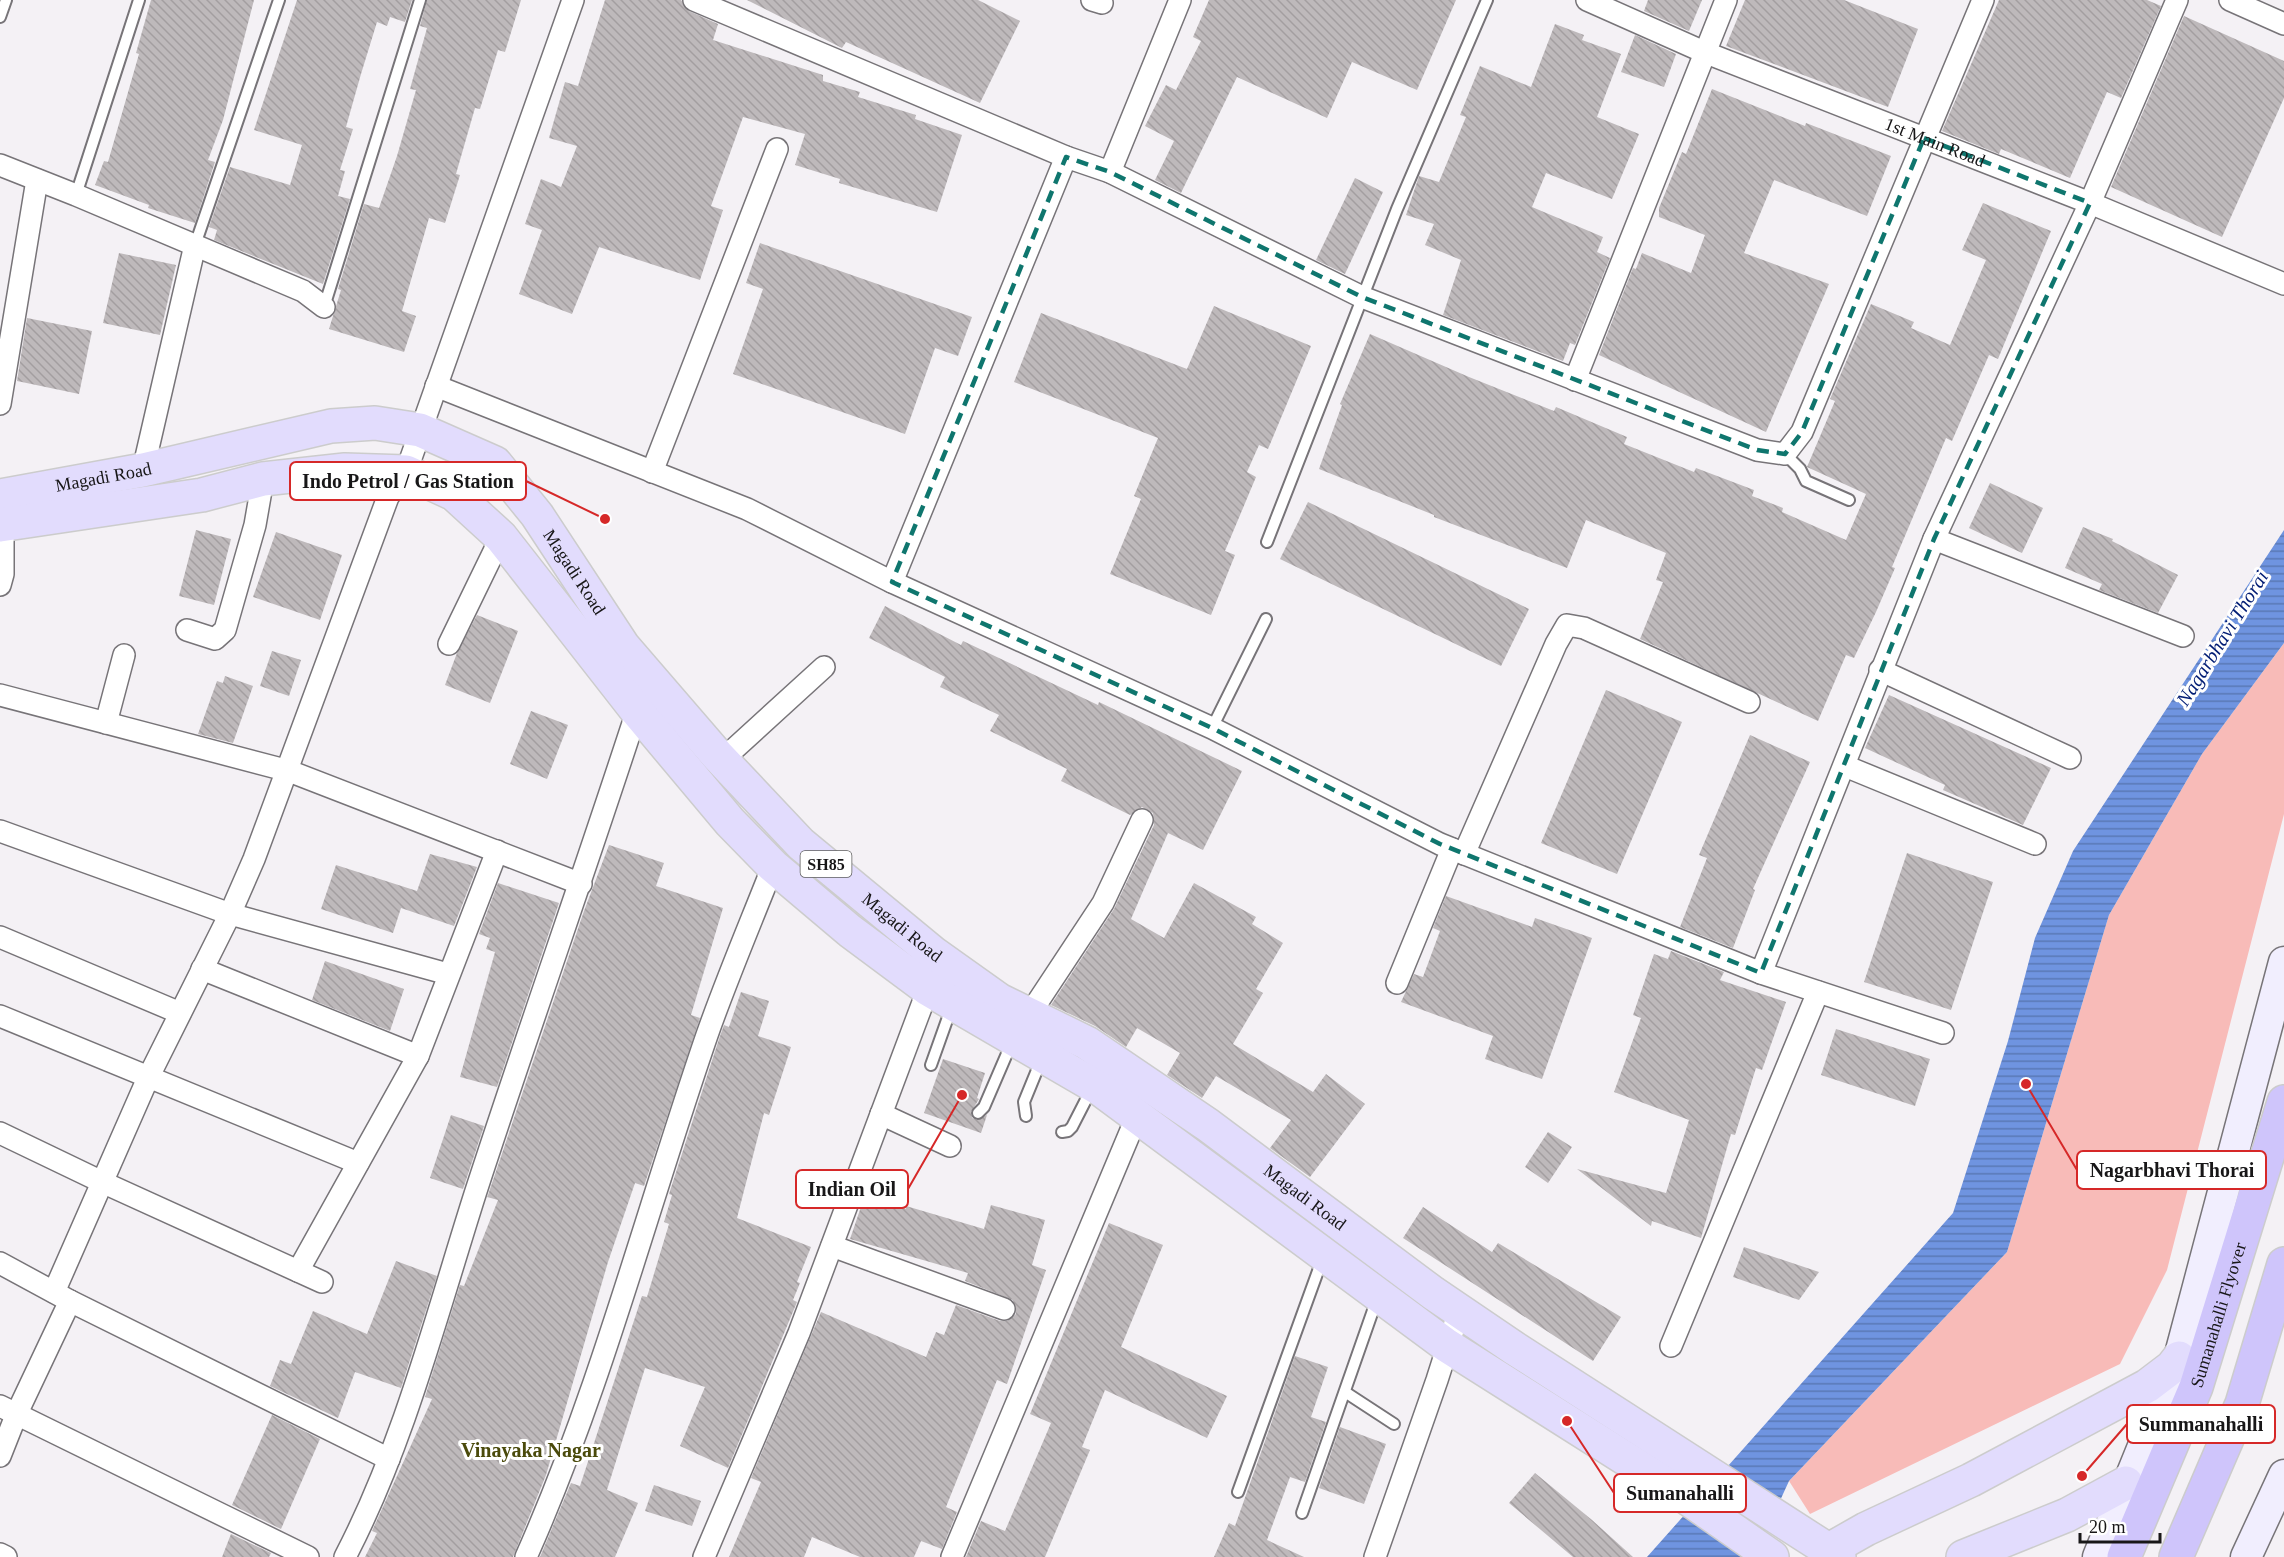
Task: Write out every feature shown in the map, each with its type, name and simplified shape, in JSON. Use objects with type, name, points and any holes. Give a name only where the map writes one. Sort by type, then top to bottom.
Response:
[{"type":"highway","name":"Sumanahalli Flyover","points":[[2124,1557],[2196,1387],[2284,1102]]},
{"type":"highway","points":[[2176,1557],[2242,1404],[2284,1264]]},
{"type":"main road","name":"Magadi Road","points":[[1,515],[143,470],[331,426],[375,423],[420,430],[495,464],[537,515],[623,646],[722,760],[801,844],[933,953],[999,1000],[1043,1056],[1093,1085],[1137,1116],[1446,1345],[1649,1473],[1771,1557]]},
{"type":"main road","name":"Magadi Road","points":[[1,515],[202,495],[263,479],[345,470],[406,472],[454,494],[501,537],[637,711],[730,822],[773,866],[850,931],[940,996],[1021,1027],[1087,1043],[1199,1119],[1459,1311],[1834,1553]]},
{"type":"main road","points":[[1834,1553],[1866,1529],[1971,1480],[2147,1386],[2172,1367],[2179,1358]]},
{"type":"main road","points":[[1963,1557],[2067,1515],[2126,1483]]},
{"type":"street","points":[[0,1456],[8,1409],[62,1296],[102,1182],[148,1078],[230,914],[289,771],[388,497],[406,472],[573,0]]},
{"type":"street","points":[[694,0],[1066,157],[1110,172],[1362,297],[1757,450],[1785,454],[1802,432],[1983,0]]},
{"type":"street","points":[[1110,172],[1180,0]]},
{"type":"street","name":"1st Main Road","points":[[1587,0],[1704,52],[2090,203],[2284,284]]},
{"type":"street","points":[[1575,380],[1726,0]]},
{"type":"street","points":[[1761,973],[1934,539],[2090,203],[2177,0]]},
{"type":"street","points":[[2230,0],[2284,24]]},
{"type":"street","points":[[652,471],[777,148]]},
{"type":"street","points":[[892,582],[1066,157]]},
{"type":"street","points":[[0,165],[303,291],[324,307]]},
{"type":"street","points":[[0,404],[37,180]]},
{"type":"street","points":[[143,470],[195,245]]},
{"type":"street","points":[[436,386],[747,509],[892,582],[1212,728],[1458,852],[1761,973],[1943,1032]]},
{"type":"street","points":[[187,630],[215,639],[225,630],[255,525],[263,479]]},
{"type":"street","points":[[0,585],[3,574],[1,515]]},
{"type":"street","points":[[449,644],[501,537]]},
{"type":"street","points":[[1934,539],[2183,636]]},
{"type":"street","points":[[1397,982],[1566,625],[1584,628],[1749,702]]},
{"type":"street","points":[[106,723],[124,655]]},
{"type":"street","points":[[722,760],[824,667]]},
{"type":"street","points":[[1880,670],[2070,758]]},
{"type":"street","points":[[0,695],[289,771],[581,884]]},
{"type":"street","points":[[345,1557],[363,1522],[389,1459],[487,1157],[581,884],[637,711]]},
{"type":"street","points":[[1845,766],[2035,844]]},
{"type":"street","points":[[1021,1027],[1103,903],[1142,820]]},
{"type":"street","points":[[0,831],[230,914],[448,974]]},
{"type":"street","points":[[298,1271],[418,1056],[496,851]]},
{"type":"street","points":[[526,1557],[558,1482],[636,1257],[708,1034],[773,866]]},
{"type":"street","points":[[0,937],[180,1013]]},
{"type":"street","points":[[2098,1557],[2126,1483],[2179,1358],[2284,962]]},
{"type":"street","points":[[202,969],[418,1056]]},
{"type":"street","points":[[1671,1346],[1818,992]]},
{"type":"street","points":[[704,1557],[800,1333],[881,1114],[940,996]]},
{"type":"street","points":[[0,1016],[358,1163]]},
{"type":"street","points":[[881,1114],[950,1146]]},
{"type":"street","points":[[952,1557],[1137,1116]]},
{"type":"street","points":[[0,1132],[102,1182],[322,1282]]},
{"type":"street","points":[[832,1246],[1004,1309]]},
{"type":"street","points":[[0,1263],[389,1459]]},
{"type":"street","points":[[1375,1557],[1459,1311]]},
{"type":"street","points":[[8,1409],[308,1557]]},
{"type":"street","points":[[2247,1557],[2284,1475]]},
{"type":"street","points":[[0,1554],[6,1557]]},
{"type":"lane","points":[[0,17],[6,0]]},
{"type":"lane","points":[[76,195],[139,0]]},
{"type":"lane","points":[[195,245],[279,0]]},
{"type":"lane","points":[[324,307],[420,0]]},
{"type":"lane","points":[[1267,542],[1432,124],[1487,0]]},
{"type":"lane","points":[[1785,454],[1806,481],[1849,500]]},
{"type":"lane","points":[[1212,728],[1266,619]]},
{"type":"lane","points":[[931,1065],[940,996]]},
{"type":"lane","points":[[978,1113],[984,1107],[1021,1027]]},
{"type":"lane","points":[[1026,1116],[1023,1102],[1043,1056]]},
{"type":"lane","points":[[1062,1132],[1072,1127],[1093,1085]]},
{"type":"lane","points":[[1238,1492],[1323,1256]]},
{"type":"lane","points":[[1302,1513],[1378,1296]]},
{"type":"lane","points":[[1345,1392],[1394,1424]]},
{"type":"highlighted area","points":[[1924,138],[2090,203],[1934,539],[1761,973],[1440,844],[1212,728],[892,582],[1066,157],[1110,172],[1362,297],[1757,450],[1785,454],[1802,432]]},
{"type":"shaded area","points":[[2284,643],[2284,814],[2167,1270],[2120,1364],[1810,1514],[1789,1481],[2007,1252],[2109,915],[2202,754]]},
{"type":"water","name":"Nagarbhavi Thorai","points":[[2284,530],[2284,643],[2202,754],[2109,915],[2007,1252],[1789,1481],[1754,1557],[1647,1557],[1953,1213],[2008,1041],[2035,938],[2073,851]]},
{"type":"building","points":[[151,0],[254,0],[223,120],[208,160],[215,162],[195,223],[148,208],[149,205],[95,185],[104,161],[108,162],[139,54],[136,53]]},
{"type":"building","points":[[297,0],[412,0],[405,22],[390,17],[387,26],[377,22],[346,127],[353,129],[340,170],[345,171],[338,196],[350,199],[323,284],[214,240],[217,230],[209,227],[230,167],[290,185],[302,145],[254,130]]},
{"type":"building","points":[[427,0],[521,0],[505,52],[498,50],[480,109],[475,108],[456,174],[460,175],[445,223],[429,218],[402,311],[416,316],[404,352],[329,329],[341,290],[338,289],[364,204],[379,208],[397,156],[416,90],[410,89],[427,28],[420,26]]},
{"type":"building","points":[[605,0],[681,0],[689,11],[718,24],[713,40],[823,75],[823,81],[860,92],[858,97],[916,115],[915,119],[962,135],[937,212],[839,183],[840,179],[795,165],[805,134],[743,117],[711,206],[723,210],[700,280],[599,247],[572,314],[519,294],[542,230],[525,224],[541,179],[561,187],[577,146],[549,138],[565,82],[578,86]]},
{"type":"building","points":[[747,0],[978,0],[1020,21],[980,103],[846,42],[842,48]]},
{"type":"building","points":[[1209,0],[1456,0],[1417,90],[1352,62],[1327,118],[1237,77],[1181,193],[1155,180],[1174,141],[1145,126],[1166,85],[1176,90],[1201,41],[1193,37]]},
{"type":"building","points":[[1648,0],[1702,0],[1689,31],[1644,11]]},
{"type":"building","points":[[1745,0],[1844,0],[1918,29],[1888,107],[1726,46]]},
{"type":"building","points":[[1999,0],[2147,0],[2161,6],[2121,98],[2107,92],[2070,178],[2001,149],[1999,154],[1942,131]]},
{"type":"building","points":[[2184,16],[2284,61],[2284,98],[2222,237],[2111,187]]},
{"type":"building","points":[[1555,24],[1584,35],[1582,40],[1621,54],[1597,117],[1639,134],[1612,199],[1546,173],[1532,207],[1603,237],[1597,252],[1610,258],[1575,345],[1570,343],[1563,361],[1443,315],[1461,260],[1425,245],[1434,224],[1406,215],[1419,176],[1439,182],[1466,117],[1460,115],[1480,66],[1531,87]]},
{"type":"building","points":[[1635,35],[1676,54],[1664,87],[1621,72]]},
{"type":"building","points":[[1712,89],[1805,126],[1806,123],[1891,156],[1867,216],[1774,180],[1744,253],[1829,284],[1766,432],[1599,355],[1633,268],[1636,269],[1642,253],[1691,273],[1705,235],[1659,217],[1659,208],[1682,152],[1686,154]]},
{"type":"building","points":[[1355,178],[1383,192],[1345,274],[1316,260]]},
{"type":"building","points":[[1983,203],[2051,231],[1998,359],[1989,355],[1952,441],[1946,438],[1892,567],[1895,568],[1876,612],[1854,658],[1846,655],[1818,721],[1640,639],[1663,582],[1656,580],[1666,553],[1586,520],[1567,568],[1434,517],[1434,515],[1319,469],[1342,405],[1340,404],[1370,334],[1469,377],[1554,411],[1556,407],[1627,437],[1624,444],[1694,472],[1696,468],[1754,490],[1752,496],[1783,508],[1782,512],[1846,540],[1866,494],[1807,467],[1835,401],[1830,399],[1871,304],[1914,322],[1911,328],[1950,345],[1986,260],[1962,250]]},
{"type":"building","points":[[760,243],[972,317],[958,356],[935,348],[905,434],[733,374],[763,289],[746,283]]},
{"type":"building","points":[[119,253],[176,265],[160,335],[103,323]]},
{"type":"building","points":[[1214,306],[1311,346],[1268,449],[1259,445],[1247,472],[1256,477],[1225,551],[1235,555],[1211,615],[1110,574],[1141,499],[1134,496],[1158,438],[1014,382],[1041,313],[1187,369]]},
{"type":"building","points":[[27,318],[92,331],[79,394],[17,381]]},
{"type":"building","points":[[1990,483],[2043,508],[2022,553],[1969,528]]},
{"type":"building","points":[[1308,502],[1529,609],[1501,666],[1280,559]]},
{"type":"building","points":[[2083,527],[2113,539],[2112,541],[2178,575],[2158,613],[2099,590],[2102,584],[2065,568]]},
{"type":"building","points":[[196,530],[231,539],[214,605],[179,596]]},
{"type":"building","points":[[276,532],[342,555],[320,620],[253,597]]},
{"type":"building","points":[[885,606],[961,645],[963,641],[1098,705],[1099,702],[1242,771],[1203,850],[1168,833],[1131,919],[1164,938],[1194,883],[1256,917],[1252,924],[1283,943],[1256,989],[1263,993],[1233,1044],[1313,1092],[1326,1074],[1365,1104],[1310,1177],[1270,1148],[1291,1120],[1216,1076],[1202,1098],[1167,1075],[1180,1053],[1137,1028],[1126,1047],[1095,1026],[1051,1005],[1114,909],[1154,825],[1153,813],[1142,807],[1130,815],[1061,781],[1067,769],[990,731],[999,715],[940,687],[945,677],[869,638]]},
{"type":"building","points":[[477,615],[518,631],[490,703],[445,685],[457,653]]},
{"type":"building","points":[[272,651],[301,660],[289,696],[260,686]]},
{"type":"building","points":[[225,676],[253,686],[233,743],[198,734],[217,681],[223,683]]},
{"type":"building","points":[[1606,690],[1682,722],[1617,874],[1541,843]]},
{"type":"building","points":[[1889,695],[2051,768],[2023,825],[1943,790],[1945,785],[1865,748]]},
{"type":"building","points":[[531,711],[568,725],[547,779],[510,764]]},
{"type":"building","points":[[1750,735],[1810,762],[1753,889],[1755,890],[1733,948],[1680,927],[1707,858],[1699,855]]},
{"type":"building","points":[[609,845],[664,863],[656,886],[723,908],[691,1015],[700,1018],[644,1186],[635,1183],[608,1262],[546,1475],[513,1557],[365,1557],[377,1533],[372,1531],[432,1399],[425,1397],[460,1285],[464,1286],[498,1200],[487,1197],[584,911]]},
{"type":"building","points":[[1907,853],[1993,882],[1951,1010],[1864,982]]},
{"type":"building","points":[[430,854],[477,867],[454,926],[401,908],[393,933],[321,909],[336,865],[417,891]]},
{"type":"building","points":[[498,883],[559,903],[497,1087],[460,1077],[495,952],[486,949],[490,938],[479,934]]},
{"type":"building","points":[[1446,896],[1532,927],[1535,918],[1592,938],[1542,1079],[1485,1059],[1493,1036],[1401,1002],[1414,974],[1423,977],[1440,931],[1433,928]]},
{"type":"building","points":[[1671,951],[1724,972],[1720,980],[1786,1002],[1762,1070],[1756,1068],[1735,1135],[1731,1134],[1701,1238],[1652,1221],[1651,1226],[1577,1169],[1666,1193],[1689,1120],[1614,1092],[1641,1018],[1633,1015],[1654,954],[1668,959]]},
{"type":"building","points":[[325,961],[404,989],[390,1031],[312,1000]]},
{"type":"building","points":[[741,992],[769,1001],[758,1036],[791,1047],[769,1115],[764,1113],[737,1218],[811,1247],[797,1282],[800,1283],[793,1300],[797,1302],[728,1468],[680,1446],[705,1387],[645,1368],[607,1490],[638,1503],[615,1557],[540,1557],[571,1483],[580,1486],[642,1296],[647,1297],[669,1224],[664,1222],[672,1195],[669,1194],[719,1039],[724,1025],[729,1027]]},
{"type":"building","points":[[1836,1029],[1930,1059],[1915,1106],[1821,1075]]},
{"type":"building","points":[[943,1059],[985,1073],[977,1098],[979,1099],[971,1112],[972,1118],[977,1120],[987,1115],[981,1133],[924,1113]]},
{"type":"building","points":[[451,1115],[484,1126],[463,1189],[430,1178]]},
{"type":"building","points":[[1548,1132],[1572,1147],[1548,1183],[1525,1167]]},
{"type":"building","points":[[865,1195],[906,1209],[906,1206],[984,1229],[991,1205],[1045,1220],[1032,1265],[1046,1270],[1007,1384],[997,1380],[946,1507],[957,1512],[942,1549],[921,1541],[914,1557],[860,1557],[812,1537],[804,1557],[729,1557],[761,1482],[751,1478],[821,1312],[926,1357],[936,1332],[944,1335],[956,1305],[1000,1321],[1007,1321],[1016,1314],[1013,1300],[965,1281],[968,1273],[850,1239]]},
{"type":"building","points":[[1423,1207],[1492,1252],[1498,1243],[1621,1317],[1593,1361],[1403,1238]]},
{"type":"building","points":[[1109,1223],[1163,1245],[1121,1347],[1227,1396],[1207,1438],[1105,1390],[1082,1447],[1090,1450],[1045,1557],[966,1557],[981,1521],[1005,1531],[1051,1423],[1030,1414]]},
{"type":"building","points":[[1744,1247],[1819,1272],[1799,1300],[1733,1277]]},
{"type":"building","points":[[396,1261],[437,1276],[401,1388],[355,1372],[338,1418],[270,1386],[280,1360],[291,1364],[313,1311],[367,1334]]},
{"type":"building","points":[[1295,1356],[1328,1367],[1311,1417],[1326,1422],[1305,1482],[1290,1477],[1267,1540],[1304,1557],[1214,1557],[1229,1523],[1235,1526]]},
{"type":"building","points":[[272,1415],[320,1439],[281,1529],[232,1505]]},
{"type":"building","points":[[1340,1427],[1386,1444],[1364,1504],[1319,1488]]},
{"type":"building","points":[[1535,1473],[1633,1557],[1573,1557],[1509,1503]]},
{"type":"building","points":[[654,1485],[701,1501],[692,1526],[645,1511]]},
{"type":"building","points":[[231,1534],[271,1553],[269,1557],[222,1557]]},
{"type":"place","name":"Indo Petrol / Gas Station","points":[[605,519]]},
{"type":"place","name":"Nagarbhavi Thorai","points":[[2026,1084]]},
{"type":"place","name":"Indian Oil","points":[[962,1095]]},
{"type":"place","name":"Sumanahalli","points":[[1567,1421]]},
{"type":"place","name":"Summanahalli","points":[[2082,1476]]},
{"type":"district","name":"Vinayaka Nagar","points":[[531,1450]]}]
